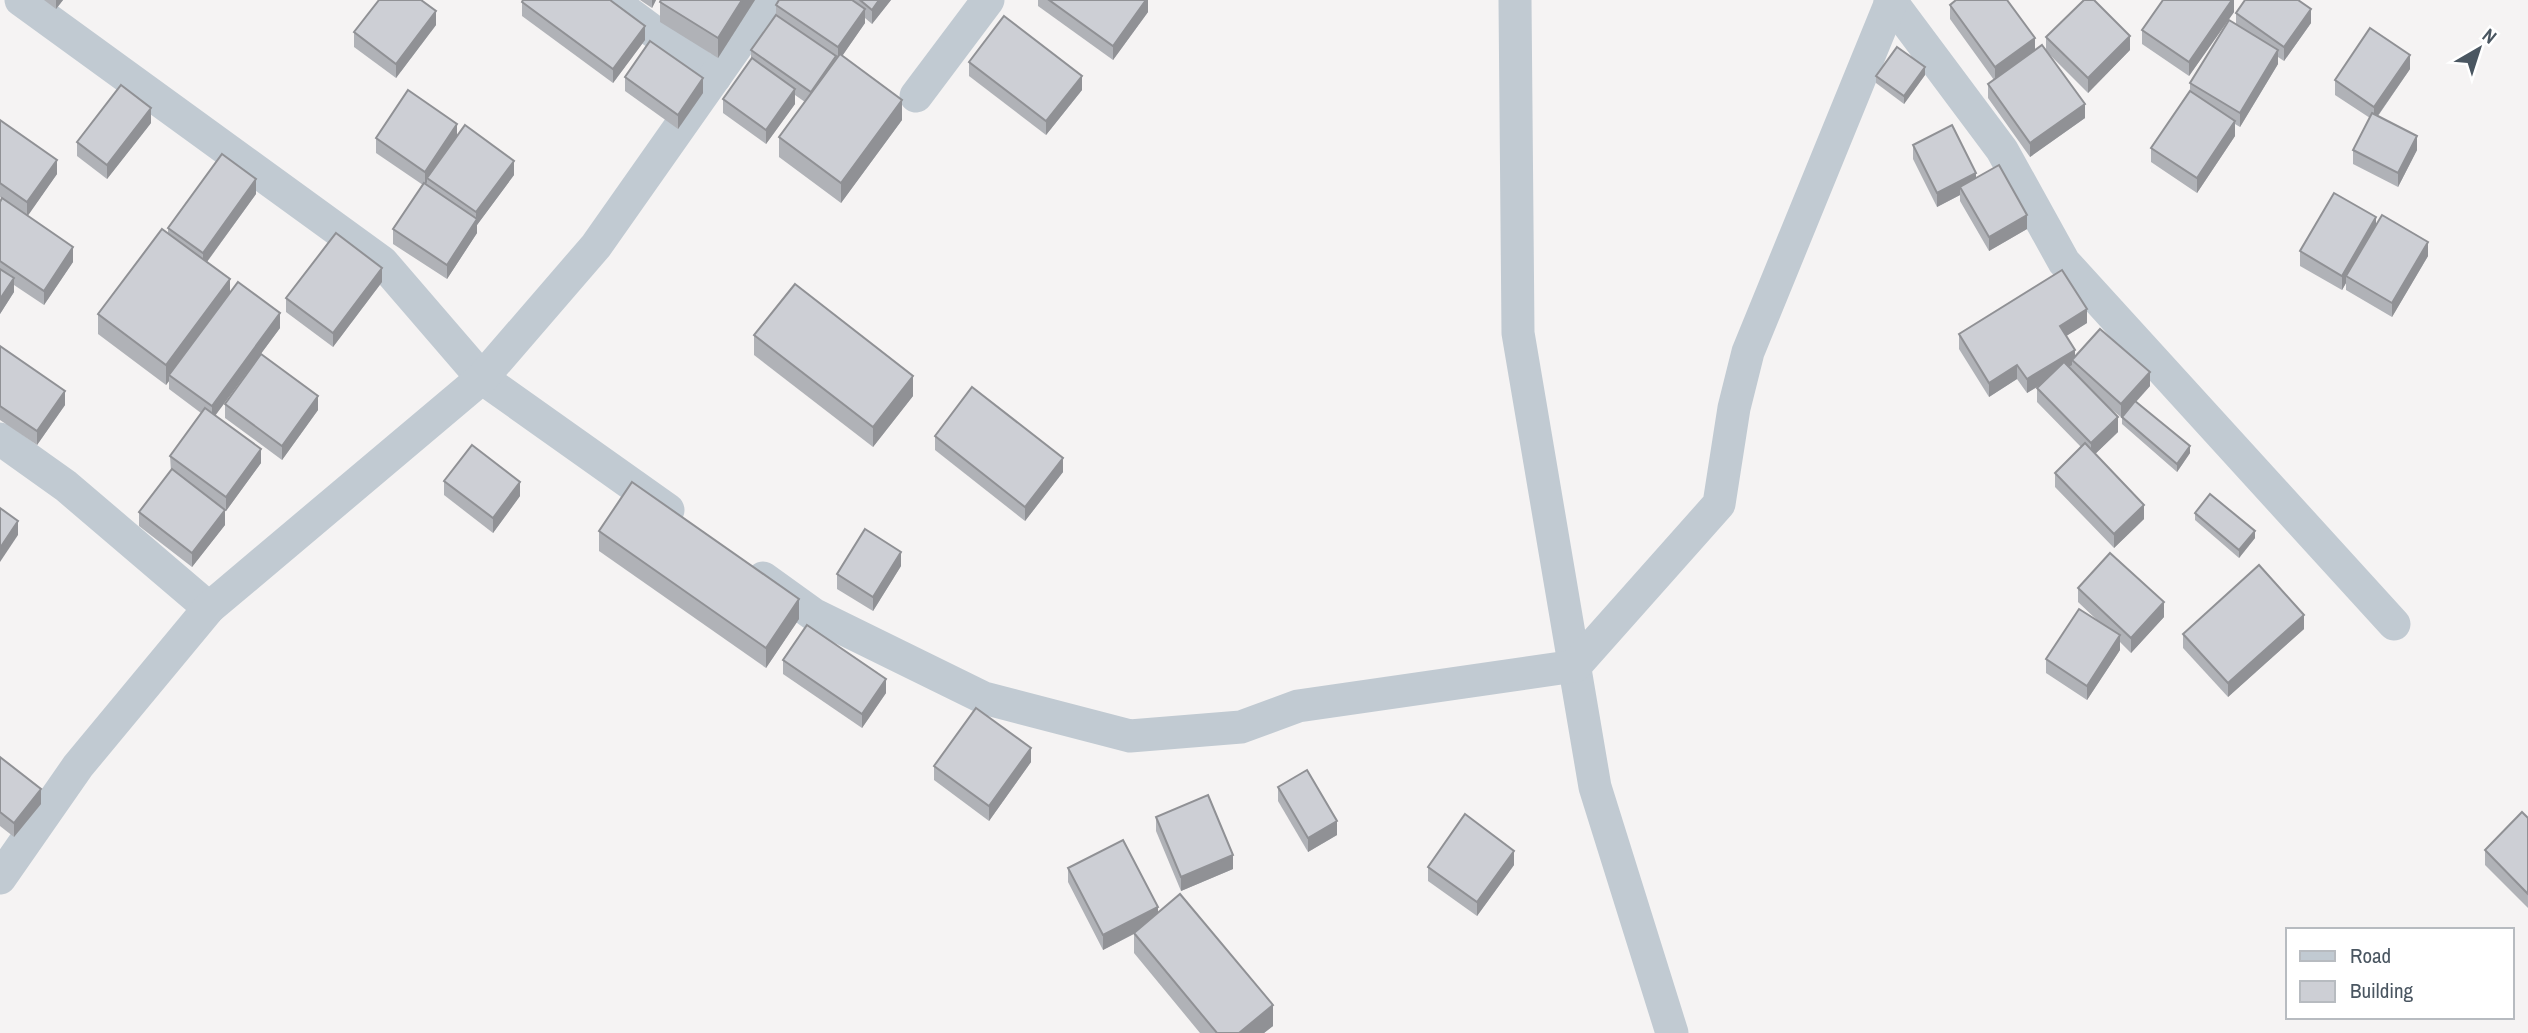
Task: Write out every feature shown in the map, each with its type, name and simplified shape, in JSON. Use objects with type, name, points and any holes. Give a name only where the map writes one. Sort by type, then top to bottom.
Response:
[{"type":"street","points":[[21,0],[382,262],[482,378],[692,527]]},
{"type":"street","points":[[611,0],[715,77]]},
{"type":"street","points":[[0,878],[78,766],[209,608],[482,378],[596,246],[769,0]]},
{"type":"street","points":[[916,96],[988,0]]},
{"type":"street","points":[[1515,0],[1518,333],[1595,787],[1672,1033]]},
{"type":"street","points":[[736,559],[813,614],[984,698],[1130,736],[1241,727],[1298,706],[1575,666],[1720,504],[1734,408],[1748,352],[1891,1]]},
{"type":"street","points":[[1891,1],[2002,150],[2064,262],[2394,624]]},
{"type":"street","points":[[0,439],[66,486],[209,608]]},
{"type":"building","points":[[379,0],[421,0],[436,11],[396,64],[354,32]]},
{"type":"building","points":[[610,0],[645,26],[613,69],[522,2]]},
{"type":"building","points":[[742,0],[718,38],[660,2]]},
{"type":"building","points":[[779,0],[852,0],[865,9],[838,47],[776,5]]},
{"type":"building","points":[[860,0],[879,0],[872,10]]},
{"type":"building","points":[[1049,0],[1146,0],[1113,46]]},
{"type":"building","points":[[1956,0],[2007,0],[2035,38],[1995,67],[1950,5]]},
{"type":"building","points":[[2084,0],[2094,0],[2130,36],[2088,78],[2046,37]]},
{"type":"building","points":[[2163,0],[2232,0],[2189,62],[2142,30]]},
{"type":"building","points":[[2245,0],[2298,0],[2311,9],[2284,47],[2236,13]]},
{"type":"building","points":[[776,15],[836,56],[811,92],[751,50]]},
{"type":"building","points":[[1004,16],[1082,76],[1046,121],[969,62]]},
{"type":"building","points":[[2229,20],[2278,50],[2240,113],[2190,83]]},
{"type":"building","points":[[2370,28],[2410,55],[2374,107],[2335,80]]},
{"type":"building","points":[[650,41],[703,78],[678,115],[625,77]]},
{"type":"building","points":[[2042,45],[2085,104],[2030,143],[1988,84]]},
{"type":"building","points":[[1897,47],[1925,67],[1904,96],[1876,76]]},
{"type":"building","points":[[840,54],[902,100],[841,183],[779,137]]},
{"type":"building","points":[[752,58],[795,89],[766,130],[723,99]]},
{"type":"building","points":[[121,85],[151,108],[107,165],[77,142]]},
{"type":"building","points":[[408,90],[457,124],[425,172],[376,138]]},
{"type":"building","points":[[2190,91],[2235,121],[2197,178],[2151,148]]},
{"type":"building","points":[[2372,113],[2417,136],[2398,173],[2353,150]]},
{"type":"building","points":[[0,120],[57,160],[27,202],[0,183]]},
{"type":"building","points":[[465,125],[514,161],[476,212],[427,178]]},
{"type":"building","points":[[1952,125],[1976,173],[1937,193],[1913,145]]},
{"type":"building","points":[[222,154],[256,179],[203,253],[168,228]]},
{"type":"building","points":[[1999,165],[2027,215],[1989,237],[1960,187]]},
{"type":"building","points":[[424,183],[477,219],[447,265],[393,229]]},
{"type":"building","points":[[2334,193],[2376,217],[2342,276],[2300,251]]},
{"type":"building","points":[[2,198],[73,247],[44,291],[0,261]]},
{"type":"building","points":[[2382,215],[2428,242],[2392,303],[2346,276]]},
{"type":"building","points":[[162,229],[230,279],[166,365],[98,314]]},
{"type":"building","points":[[336,233],[382,268],[333,333],[286,298]]},
{"type":"building","points":[[0,269],[14,278],[0,299]]},
{"type":"building","points":[[2062,270],[2087,309],[2060,326],[2075,350],[2027,379],[2017,365],[1989,383],[1959,334]]},
{"type":"building","points":[[238,282],[280,313],[212,406],[169,375]]},
{"type":"building","points":[[795,284],[913,376],[873,427],[754,335]]},
{"type":"building","points":[[2100,329],[2150,372],[2121,404],[2072,360]]},
{"type":"building","points":[[0,346],[65,391],[37,431],[0,406]]},
{"type":"building","points":[[261,354],[318,396],[282,446],[225,404]]},
{"type":"building","points":[[2064,362],[2118,417],[2091,443],[2037,388]]},
{"type":"building","points":[[972,387],[1063,458],[1025,507],[935,436]]},
{"type":"building","points":[[2135,401],[2190,446],[2177,464],[2122,417]]},
{"type":"building","points":[[205,408],[261,449],[226,497],[170,456]]},
{"type":"building","points":[[2085,443],[2144,505],[2114,534],[2055,473]]},
{"type":"building","points":[[472,445],[520,482],[493,518],[444,481]]},
{"type":"building","points":[[172,469],[225,510],[192,553],[139,512]]},
{"type":"building","points":[[632,482],[799,599],[766,648],[599,531]]},
{"type":"building","points":[[2210,494],[2255,531],[2239,550],[2195,513]]},
{"type":"building","points":[[0,508],[18,521],[0,548]]},
{"type":"building","points":[[865,529],[901,552],[873,597],[837,574]]},
{"type":"building","points":[[2110,553],[2164,602],[2131,638],[2078,588]]},
{"type":"building","points":[[2259,565],[2304,615],[2228,683],[2183,634]]},
{"type":"building","points":[[2079,609],[2120,635],[2087,686],[2046,659]]},
{"type":"building","points":[[807,625],[886,679],[862,714],[783,660]]},
{"type":"building","points":[[976,708],[1031,748],[989,806],[934,766]]},
{"type":"building","points":[[0,757],[41,789],[14,823],[0,812]]},
{"type":"building","points":[[1307,770],[1337,821],[1308,838],[1278,787]]},
{"type":"building","points":[[1208,795],[1233,855],[1181,877],[1156,817]]},
{"type":"building","points":[[2522,812],[2528,818],[2528,894],[2485,850]]},
{"type":"building","points":[[1465,814],[1514,851],[1477,902],[1428,867]]},
{"type":"building","points":[[1123,840],[1158,907],[1103,935],[1068,868]]},
{"type":"building","points":[[1180,894],[1273,1005],[1239,1033],[1217,1033],[1134,933]]}]
